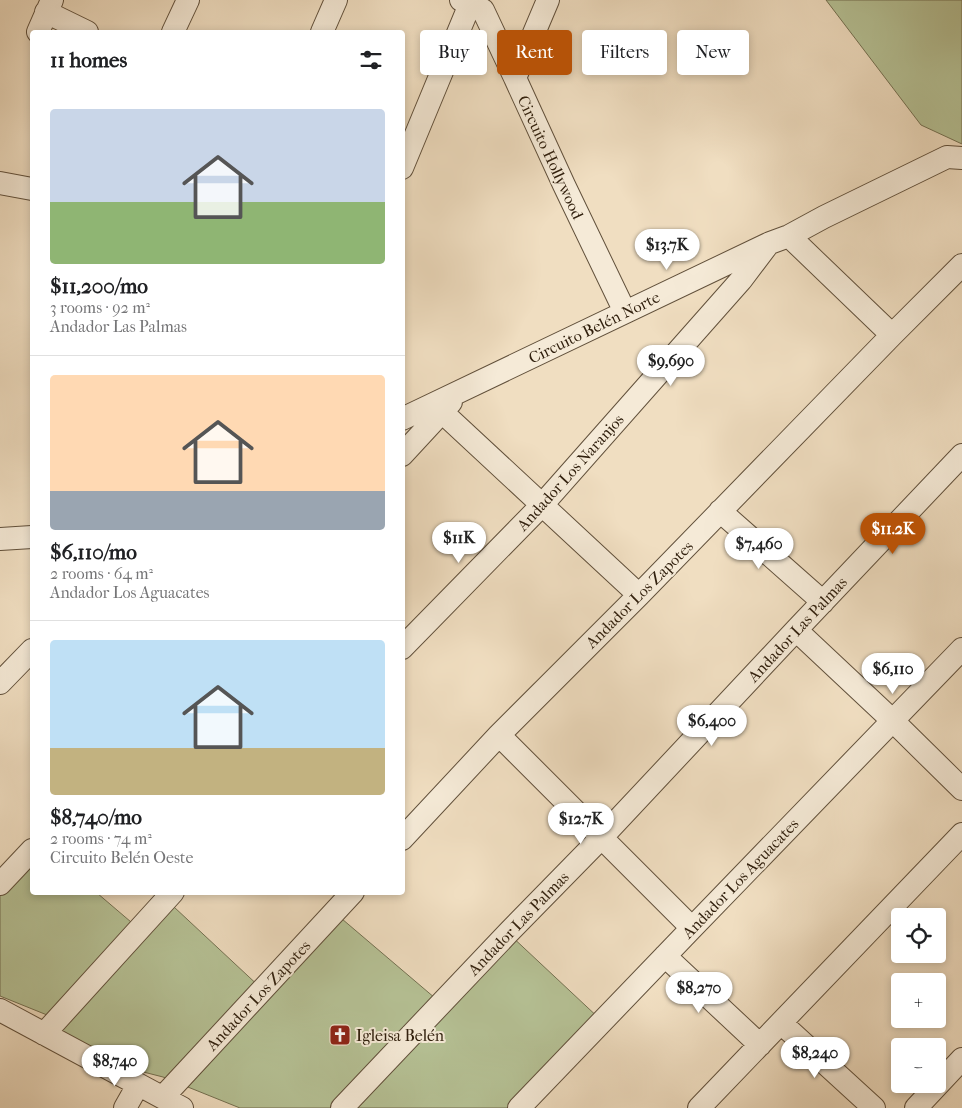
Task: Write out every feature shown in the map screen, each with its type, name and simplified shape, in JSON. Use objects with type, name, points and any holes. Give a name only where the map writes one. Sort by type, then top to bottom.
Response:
[{"type":"street","points":[[175,30],[188,0]]},
{"type":"street","points":[[323,30],[336,0]]},
{"type":"street","name":"Circuito Hollywood","points":[[548,0],[515,78],[625,312]]},
{"type":"street","points":[[475,4],[515,78]]},
{"type":"street","points":[[405,161],[475,4]]},
{"type":"street","points":[[39,30],[49,6],[85,30]]},
{"type":"street","name":"Circuito Belén Norte","points":[[405,418],[780,239],[824,216],[954,158]]},
{"type":"street","points":[[0,183],[30,189]]},
{"type":"street","points":[[780,239],[892,335]]},
{"type":"street","name":"Andador Los Naranjos","points":[[405,645],[542,505],[741,280],[780,239]]},
{"type":"street","name":"Andador Los Zapotes","points":[[405,836],[498,735],[639,595],[962,265]]},
{"type":"street","points":[[405,452],[462,391]]},
{"type":"street","points":[[442,412],[639,595]]},
{"type":"street","name":"Andador Las Palmas","points":[[346,1106],[508,932],[601,838],[962,455]]},
{"type":"street","points":[[720,511],[822,602]]},
{"type":"street","points":[[0,539],[30,537]]},
{"type":"street","points":[[796,630],[962,789]]},
{"type":"street","name":"Andador Los Aguacates","points":[[519,1108],[962,650]]},
{"type":"street","points":[[0,682],[30,652]]},
{"type":"street","points":[[498,735],[692,928]]},
{"type":"street","points":[[699,1108],[962,834]]},
{"type":"street","points":[[0,884],[30,852]]},
{"type":"street","points":[[44,1034],[170,895]]},
{"type":"street","name":"Andador Los Zapotes","points":[[172,1103],[350,895]]},
{"type":"street","points":[[665,956],[760,1045]]},
{"type":"street","points":[[0,1010],[172,1103]]},
{"type":"street","points":[[781,1023],[874,1108]]},
{"type":"street","points":[[916,1108],[962,1059]]},
{"type":"street","points":[[125,1108],[138,1085]]},
{"type":"green space","points":[[826,0],[962,0],[962,144],[921,125]]},
{"type":"green space","points":[[30,852],[30,895],[99,895],[131,922],[157,895],[161,895],[263,990],[335,913],[442,1004],[508,933],[602,1021],[519,1108],[240,1108],[163,1077],[116,1065],[64,1037],[57,1019],[0,996],[0,884]]},
{"type":"place","name":"Igleisa Belén","points":[[340,1035]]}]
